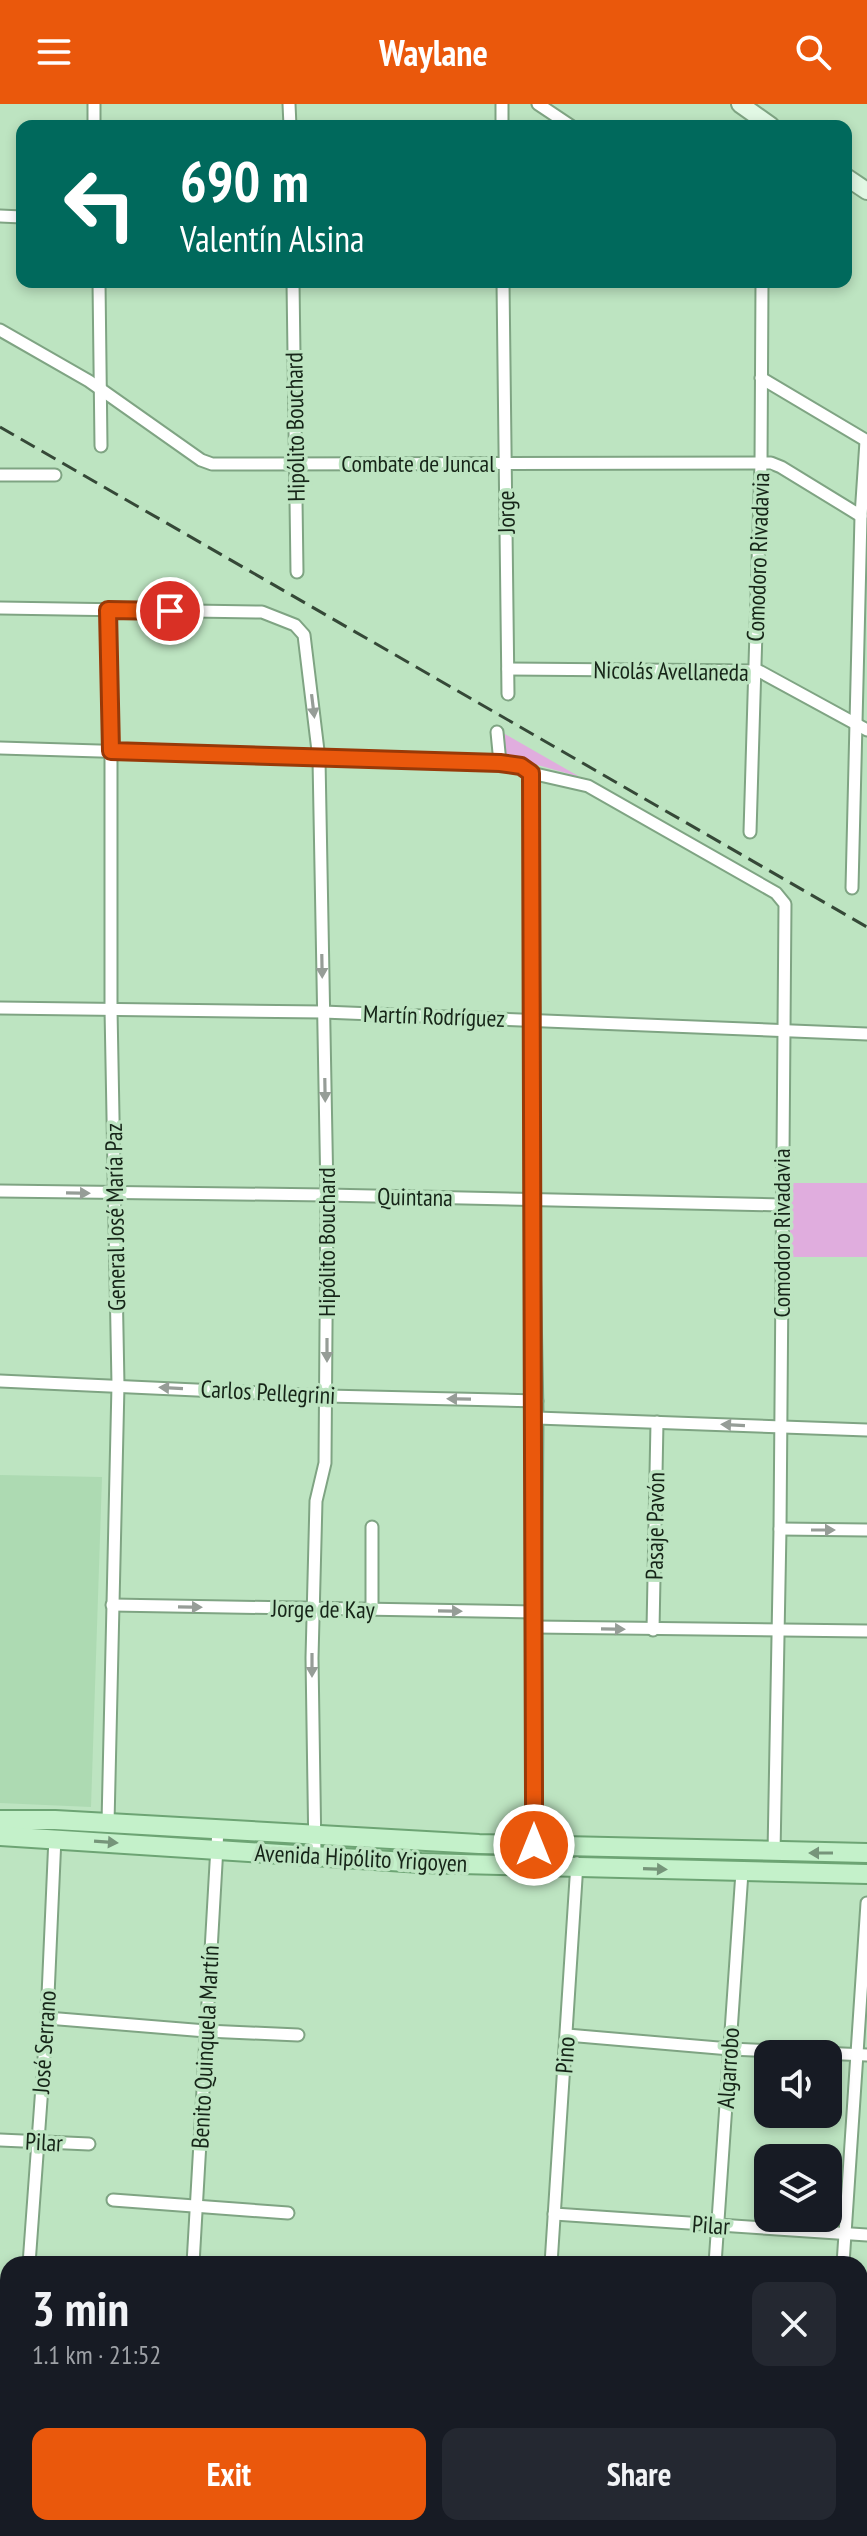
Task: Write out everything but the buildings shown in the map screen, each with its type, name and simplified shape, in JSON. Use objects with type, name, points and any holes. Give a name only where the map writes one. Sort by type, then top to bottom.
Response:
[{"type":"main road","points":[[740,104],[762,120]]},
{"type":"main road","name":"Avenida Hipólito Yrigoyen","points":[[0,1820],[55,1830],[216,1849],[534,1845],[867,1853]]},
{"type":"main road","name":"Avenida Hipólito Yrigoyen","points":[[0,1836],[108,1823],[218,1829],[421,1863],[867,1874]]},
{"type":"street","points":[[538,104],[562,120]]},
{"type":"street","points":[[99,288],[101,446]]},
{"type":"street","name":"Hipólito Bouchard","points":[[293,288],[297,572]]},
{"type":"street","name":"Jorge","points":[[503,288],[508,694]]},
{"type":"street","name":"Comodoro Rivadavia","points":[[750,832],[761,463],[762,288]]},
{"type":"street","name":"Combate de Juncal","points":[[0,330],[101,390],[206,462],[761,463],[781,467],[861,516]]},
{"type":"street","points":[[761,378],[866,441],[861,516],[862,727],[852,888]]},
{"type":"street","points":[[0,475],[55,475]]},
{"type":"street","points":[[0,608],[108,610]]},
{"type":"street","name":"Hipólito Bouchard","points":[[108,610],[262,612],[301,630],[304,635],[319,759],[327,1195],[325,1463],[316,1501],[312,1658],[314,1846]]},
{"type":"street","name":"General José María Paz","points":[[108,610],[118,1385],[108,1823]]},
{"type":"street","name":"Nicolás Avellaneda","points":[[508,669],[755,671],[766,673],[862,727]]},
{"type":"street","points":[[497,732],[500,763]]},
{"type":"street","name":"Comodoro Rivadavia","points":[[0,748],[521,766],[531,773],[588,786],[779,896],[786,911],[774,1853]]},
{"type":"street","points":[[531,773],[537,1401],[534,1845]]},
{"type":"street","name":"Martín Rodríguez","points":[[0,1008],[323,1012],[867,1034]]},
{"type":"street","name":"Quintana","points":[[0,1191],[781,1205]]},
{"type":"street","name":"Carlos Pellegrini","points":[[0,1381],[327,1396],[537,1401]]},
{"type":"street","points":[[537,1418],[867,1430]]},
{"type":"street","name":"Pasaje Pavón","points":[[653,1630],[657,1422]]},
{"type":"street","points":[[372,1527],[372,1610]]},
{"type":"street","points":[[780,1529],[867,1530]]},
{"type":"street","name":"Jorge de Kay","points":[[112,1605],[534,1612]]},
{"type":"street","points":[[535,1627],[867,1631]]},
{"type":"street","name":"Benito Quinquela Martín","points":[[194,2256],[218,1829]]},
{"type":"street","name":"José Serrano","points":[[30,2256],[47,2018],[55,1830]]},
{"type":"street","name":"Pino","points":[[551,2256],[578,1846]]},
{"type":"street","name":"Algarrobo","points":[[715,2256],[742,1872]]},
{"type":"street","points":[[844,2256],[862,2055],[867,1903]]},
{"type":"street","points":[[47,2018],[298,2035]]},
{"type":"street","points":[[567,2035],[730,2049],[862,2055]]},
{"type":"street","name":"Pilar","points":[[0,2140],[89,2144]]},
{"type":"street","points":[[113,2200],[288,2213]]},
{"type":"street","name":"Pilar","points":[[554,2214],[867,2235]]},
{"type":"street","points":[[696,2536],[722,2536]]},
{"type":"shaded area","points":[[503,733],[580,777],[506,756],[503,752]]},
{"type":"shaded area","points":[[790,1183],[867,1183],[867,1257],[789,1257]]},
{"type":"shaded area","points":[[0,1475],[102,1477],[91,1807],[0,1803]]},
{"type":"railway","points":[[0,427],[867,927]]},
{"type":"route","points":[[170,611],[108,610],[111,751],[500,763],[521,766],[531,773],[537,1414],[534,1845]]}]
